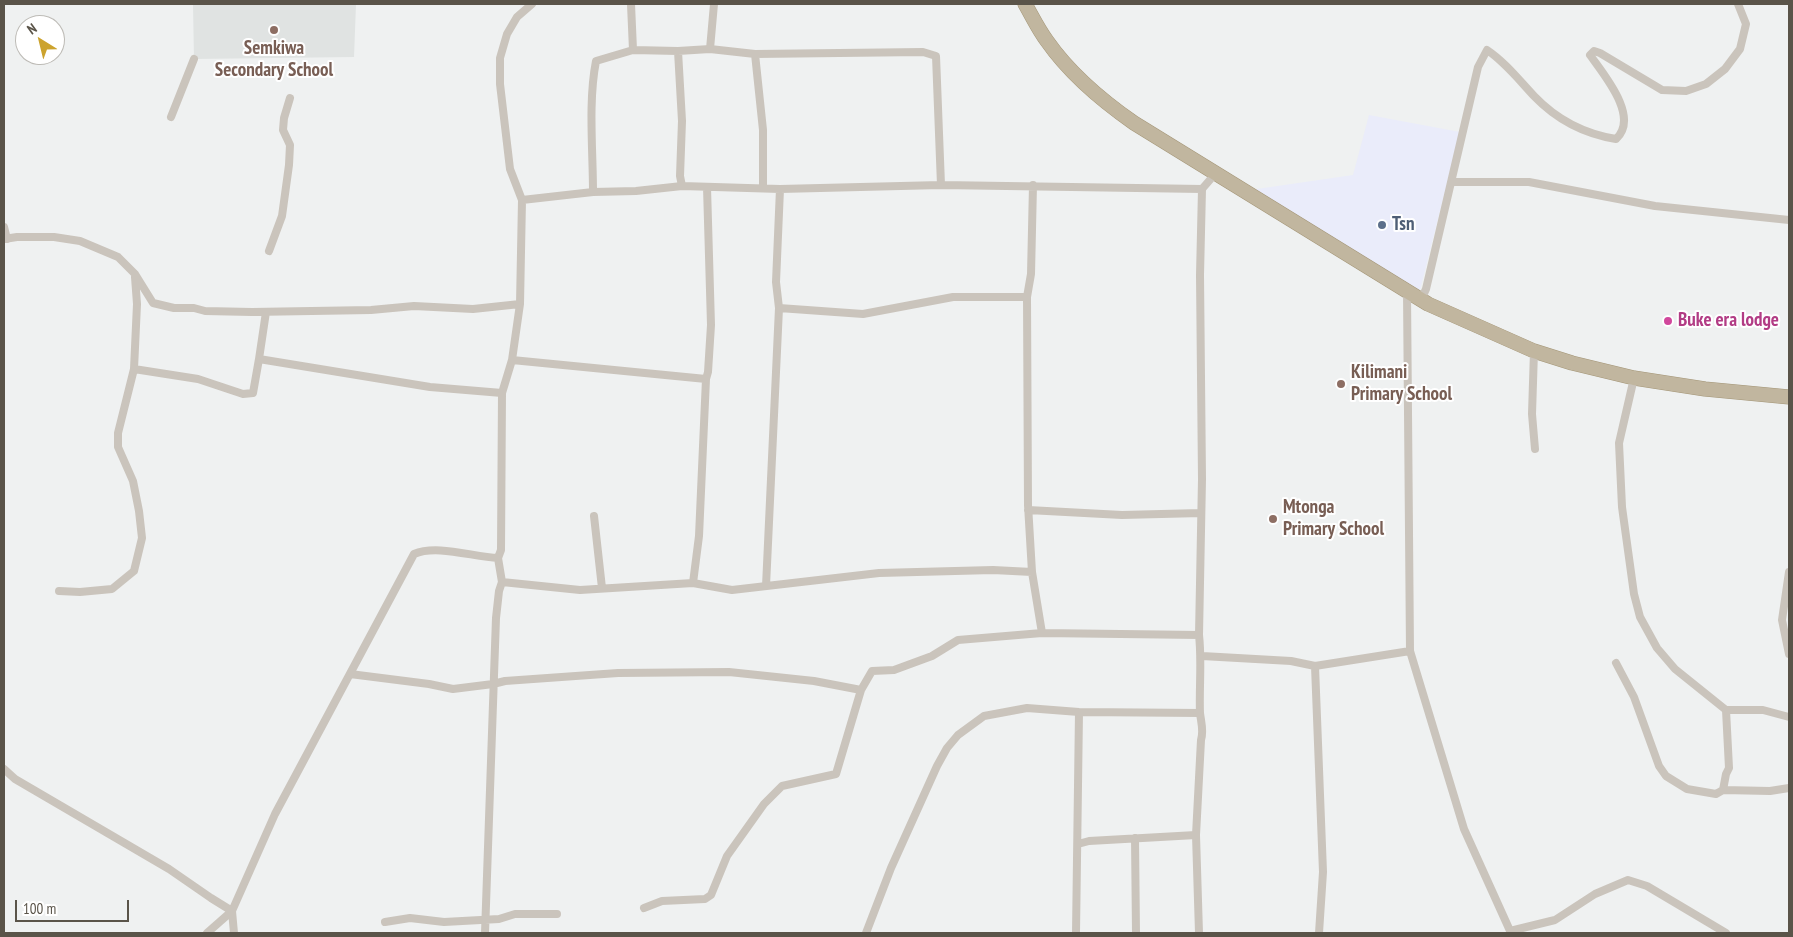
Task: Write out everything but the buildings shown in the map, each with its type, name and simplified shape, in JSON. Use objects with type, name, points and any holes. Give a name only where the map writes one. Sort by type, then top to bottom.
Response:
[{"type":"highway","points":[[1025,4],[1047,41],[1076,75],[1103,102],[1215,174],[1421,300],[1534,351],[1572,363],[1634,378],[1705,389],[1789,397]]},
{"type":"street","points":[[485,933],[496,618],[502,582],[498,558],[501,550],[502,393],[512,360],[520,304],[522,200],[510,169],[500,84],[500,58],[507,34],[517,17],[532,4]]},
{"type":"street","points":[[631,4],[633,50]]},
{"type":"street","points":[[710,48],[714,4]]},
{"type":"street","points":[[1421,300],[1426,289],[1478,67],[1487,50],[1498,58],[1554,114],[1578,128],[1616,139],[1620,135],[1625,120],[1621,102],[1590,55],[1594,51],[1600,53],[1662,90],[1686,91],[1706,84],[1725,69],[1740,49],[1746,24],[1738,4]]},
{"type":"street","points":[[593,192],[592,112],[593,74],[596,61],[633,50],[678,51],[710,48],[755,54],[923,52],[936,56],[941,185]]},
{"type":"street","points":[[678,51],[682,121],[680,176],[682,186]]},
{"type":"street","points":[[755,54],[763,130],[763,188]]},
{"type":"street","points":[[171,117],[194,59]]},
{"type":"street","points":[[270,251],[282,216],[289,165],[290,145],[283,130],[284,118],[290,98]]},
{"type":"street","points":[[1199,933],[1196,835],[1201,740],[1203,734],[1200,713],[1202,656],[1200,635],[1200,275],[1202,189],[1215,174]]},
{"type":"street","points":[[1452,182],[1529,182],[1655,206],[1789,220]]},
{"type":"street","points":[[522,200],[593,192],[636,191],[682,186],[780,189],[1033,185],[1202,189]]},
{"type":"street","points":[[1033,185],[1031,274],[1027,297],[1028,510],[1032,572],[1042,633]]},
{"type":"street","points":[[692,583],[699,536],[706,379],[711,325],[707,188]]},
{"type":"street","points":[[766,586],[778,308],[776,282],[780,189]]},
{"type":"street","points":[[4,227],[6,239],[54,237],[80,241],[118,257],[135,274],[153,302],[174,308],[194,308],[205,311],[266,312],[371,310],[414,306],[474,309],[520,304]]},
{"type":"street","points":[[59,591],[80,592],[112,589],[134,571],[142,538],[133,481],[118,448],[118,434],[134,369],[137,304],[135,274]]},
{"type":"street","points":[[1407,292],[1410,650],[1464,829],[1510,932],[1555,920],[1595,894],[1628,880],[1647,886],[1722,932]]},
{"type":"street","points":[[778,308],[863,314],[952,297],[1027,297]]},
{"type":"street","points":[[134,369],[198,379],[243,394],[253,393],[266,312]]},
{"type":"street","points":[[1534,351],[1532,414],[1535,450]]},
{"type":"street","points":[[259,359],[430,387],[502,393]]},
{"type":"street","points":[[512,360],[706,379]]},
{"type":"street","points":[[1634,378],[1619,443],[1622,507],[1634,594],[1640,617],[1657,648],[1675,669],[1726,710],[1763,710],[1789,717]]},
{"type":"street","points":[[1028,510],[1122,515],[1201,513]]},
{"type":"street","points":[[594,516],[602,588]]},
{"type":"street","points":[[207,933],[232,910],[275,814],[414,554],[422,550],[453,552],[483,558],[498,558]]},
{"type":"street","points":[[502,582],[580,590],[692,583],[732,590],[879,573],[993,570],[1032,572]]},
{"type":"street","points":[[1789,572],[1782,620],[1789,654]]},
{"type":"street","points":[[644,908],[662,901],[705,899],[711,895],[727,856],[764,804],[782,786],[836,774],[861,690],[872,671],[894,670],[932,656],[958,640],[1042,633],[1200,635]]},
{"type":"street","points":[[1202,656],[1291,661],[1315,666],[1410,650]]},
{"type":"street","points":[[1616,663],[1634,697],[1659,766],[1666,776],[1688,789],[1716,794],[1723,790],[1770,792],[1789,788]]},
{"type":"street","points":[[1315,666],[1323,872],[1320,933]]},
{"type":"street","points":[[350,674],[429,684],[452,689],[504,681],[618,673],[729,672],[814,681],[861,690]]},
{"type":"street","points":[[866,933],[891,868],[937,766],[947,748],[958,735],[984,716],[1026,708],[1079,712],[1200,713]]},
{"type":"street","points":[[1723,790],[1729,768],[1726,710]]},
{"type":"street","points":[[1076,933],[1079,712]]},
{"type":"street","points":[[4,769],[16,779],[170,869],[211,898],[232,910]]},
{"type":"street","points":[[1078,844],[1088,841],[1196,835]]},
{"type":"street","points":[[1135,838],[1136,933]]},
{"type":"street","points":[[232,910],[234,933]]},
{"type":"street","points":[[385,922],[410,918],[444,922],[500,919],[515,914],[557,914]]},
{"type":"shaded area","name":"Semkiwa Secondary School","points":[[193,4],[356,4],[354,57],[194,59]]},
{"type":"shaded area","points":[[1369,115],[1460,132],[1419,294],[1250,190],[1353,175]]},
{"type":"place","name":"Semkiwa Secondary School","points":[[274,30]]},
{"type":"place","name":"Tsn","points":[[1382,225]]},
{"type":"place","name":"Buke era lodge","points":[[1668,321]]},
{"type":"place","name":"Kilimani Primary School","points":[[1341,384]]},
{"type":"place","name":"Mtonga Primary School","points":[[1273,519]]}]
